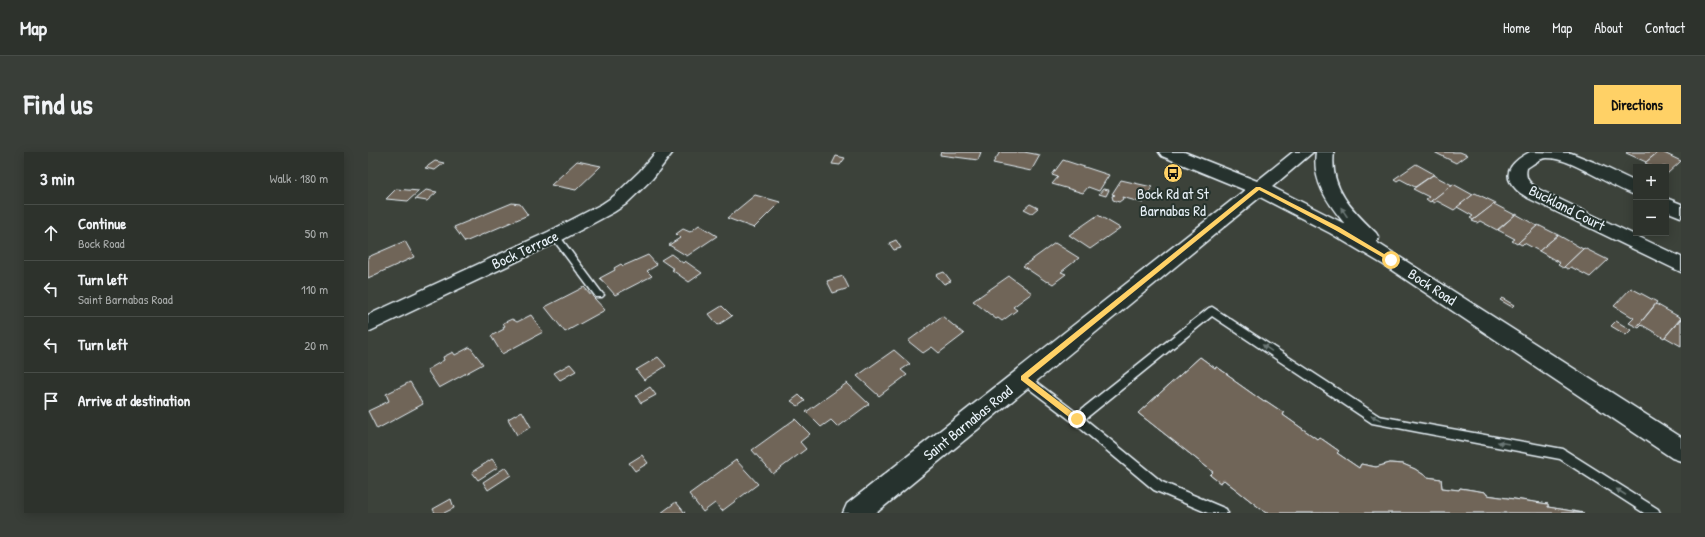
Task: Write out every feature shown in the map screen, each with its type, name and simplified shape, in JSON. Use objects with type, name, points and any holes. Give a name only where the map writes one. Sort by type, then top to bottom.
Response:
[{"type":"main road","name":"Bock Road","points":[[1168,152],[1258,188],[1337,228],[1391,260],[1681,450]]},
{"type":"main road","name":"Saint Barnabas Road","points":[[856,513],[1304,152]]},
{"type":"main road","points":[[1325,152],[1326,180],[1336,199],[1347,216],[1391,260]]},
{"type":"street","name":"Bock Terrace","points":[[368,324],[589,219],[620,200],[646,176],[665,152]]},
{"type":"street","name":"Buckland Court","points":[[1633,189],[1571,158],[1557,154],[1544,153],[1536,156],[1519,166],[1517,176],[1521,185],[1534,194],[1681,265]]},
{"type":"lane","points":[[555,236],[599,295]]},
{"type":"lane","points":[[1077,419],[1212,311],[1376,420],[1563,454],[1654,513]]},
{"type":"lane","points":[[1023,378],[1077,419],[1158,486],[1222,513]]},
{"type":"building","points":[[941,152],[981,152],[978,160],[940,155]]},
{"type":"building","points":[[1000,152],[1024,152],[1040,155],[1031,171],[993,163]]},
{"type":"building","points":[[1434,152],[1460,152],[1467,155],[1456,163]]},
{"type":"building","points":[[1658,152],[1646,162],[1626,153]]},
{"type":"building","points":[[1658,152],[1662,152],[1681,161],[1669,172],[1669,164],[1645,163]]},
{"type":"building","points":[[836,156],[845,158],[840,165],[832,164]]},
{"type":"building","points":[[1063,160],[1109,175],[1099,191],[1088,187],[1083,193],[1052,184],[1058,177],[1052,175]]},
{"type":"building","points":[[435,161],[444,163],[435,170],[425,168]]},
{"type":"building","points":[[577,161],[601,166],[576,190],[551,185]]},
{"type":"building","points":[[1416,164],[1434,174],[1415,187],[1400,179],[1397,181],[1394,179]]},
{"type":"building","points":[[1433,175],[1452,185],[1430,202],[1426,199],[1429,197],[1413,189]]},
{"type":"building","points":[[1121,180],[1152,187],[1143,203],[1122,197],[1123,199],[1119,202],[1113,200],[1112,196],[1115,195],[1112,194]]},
{"type":"building","points":[[1453,184],[1473,195],[1454,210],[1437,201],[1434,203],[1431,201]]},
{"type":"building","points":[[396,189],[419,191],[408,201],[386,199]]},
{"type":"building","points":[[1103,189],[1109,190],[1106,196],[1099,194]]},
{"type":"building","points":[[426,190],[437,192],[427,201],[415,199]]},
{"type":"building","points":[[1475,193],[1496,203],[1473,220],[1470,218],[1473,216],[1457,207]]},
{"type":"building","points":[[755,195],[780,202],[754,228],[727,218]]},
{"type":"building","points":[[512,203],[520,204],[528,215],[465,242],[454,227]]},
{"type":"building","points":[[1030,204],[1038,208],[1032,213],[1024,209]]},
{"type":"building","points":[[1494,204],[1515,215],[1497,230],[1480,221],[1477,223],[1472,221]]},
{"type":"building","points":[[1516,214],[1537,226],[1517,244],[1512,241],[1515,239],[1498,230]]},
{"type":"building","points":[[1098,215],[1120,228],[1090,249],[1069,235]]},
{"type":"building","points":[[699,225],[717,236],[687,256],[669,245],[680,238],[676,234],[683,229],[690,232]]},
{"type":"building","points":[[1538,225],[1558,235],[1539,251],[1524,243],[1522,245],[1518,243]]},
{"type":"building","points":[[1558,235],[1583,249],[1563,268],[1558,265],[1560,263],[1539,251]]},
{"type":"building","points":[[896,240],[901,248],[894,250],[889,243]]},
{"type":"building","points":[[405,241],[414,257],[368,278],[368,257]]},
{"type":"building","points":[[1055,243],[1079,258],[1061,272],[1066,274],[1053,284],[1048,281],[1047,282],[1023,266]]},
{"type":"building","points":[[1584,248],[1608,260],[1590,277],[1571,267],[1568,269],[1564,267]]},
{"type":"building","points":[[671,254],[683,263],[685,261],[702,273],[689,282],[661,260]]},
{"type":"building","points":[[648,255],[657,265],[647,271],[652,276],[615,295],[600,278],[615,270],[614,268],[621,264],[623,266]]},
{"type":"building","points":[[944,272],[951,281],[944,284],[936,275]]},
{"type":"building","points":[[843,276],[849,288],[833,293],[827,281]]},
{"type":"building","points":[[1009,276],[1032,293],[1013,307],[1017,310],[1002,321],[998,318],[996,319],[973,301]]},
{"type":"building","points":[[584,287],[605,310],[565,332],[545,307]]},
{"type":"building","points":[[1631,288],[1657,302],[1637,327],[1629,323],[1634,318],[1614,306]]},
{"type":"building","points":[[1502,298],[1514,305],[1512,307],[1500,300]]},
{"type":"building","points":[[1656,304],[1681,318],[1664,338],[1642,325],[1639,328],[1637,327]]},
{"type":"building","points":[[722,306],[732,316],[718,325],[709,314]]},
{"type":"building","points":[[531,315],[543,332],[502,354],[491,336],[504,329],[503,327],[505,326],[503,323],[512,319],[517,322]]},
{"type":"building","points":[[942,316],[964,334],[939,353],[932,347],[923,353],[908,341]]},
{"type":"building","points":[[1681,319],[1681,346],[1665,337]]},
{"type":"building","points":[[1616,321],[1631,330],[1626,335],[1611,326]]},
{"type":"building","points":[[470,347],[483,364],[439,388],[427,370],[444,360],[443,357],[453,352],[455,355]]},
{"type":"building","points":[[894,350],[910,364],[901,370],[907,375],[879,396],[857,376]]},
{"type":"building","points":[[658,357],[666,366],[644,380],[636,370]]},
{"type":"building","points":[[1200,357],[1215,368],[1217,367],[1264,402],[1266,401],[1284,413],[1283,415],[1317,439],[1319,437],[1339,451],[1337,453],[1359,468],[1361,464],[1376,467],[1390,463],[1403,464],[1415,469],[1427,477],[1441,479],[1442,488],[1459,490],[1460,488],[1485,492],[1487,495],[1548,504],[1548,507],[1584,513],[1266,513],[1224,480],[1220,483],[1210,475],[1213,472],[1138,413]]},
{"type":"building","points":[[1200,357],[1215,368],[1217,367],[1264,402],[1266,401],[1284,413],[1283,415],[1317,439],[1319,437],[1339,451],[1337,453],[1359,468],[1361,464],[1376,467],[1390,463],[1403,464],[1415,469],[1427,477],[1441,479],[1442,488],[1459,490],[1460,488],[1485,492],[1487,495],[1548,504],[1548,507],[1584,513],[1266,513],[1224,480],[1220,483],[1210,475],[1213,472],[1138,413]]},
{"type":"building","points":[[570,364],[576,371],[560,380],[554,373]]},
{"type":"building","points":[[410,382],[423,404],[377,429],[368,411],[389,401],[386,394]]},
{"type":"building","points":[[847,383],[869,404],[838,427],[831,420],[821,427],[806,412]]},
{"type":"building","points":[[650,387],[656,395],[641,403],[636,396]]},
{"type":"building","points":[[799,395],[805,401],[798,406],[791,401]]},
{"type":"building","points":[[522,411],[531,427],[517,435],[508,419]]},
{"type":"building","points":[[795,419],[810,434],[800,442],[806,449],[773,474],[752,450]]},
{"type":"building","points":[[642,455],[648,463],[635,471],[629,463]]},
{"type":"building","points":[[492,459],[498,467],[478,480],[472,472]]},
{"type":"building","points":[[736,460],[758,484],[722,511],[715,503],[703,512],[689,494]]},
{"type":"building","points":[[506,467],[511,475],[488,490],[483,482]]},
{"type":"building","points":[[451,499],[454,508],[444,513],[435,513],[433,509]]},
{"type":"building","points":[[676,502],[685,513],[661,513]]},
{"type":"place","name":"Bock Rd at St Barnabas Rd","points":[[1173,173]]},
{"type":"route","points":[[1077,419],[1023,378],[1258,188],[1337,228],[1391,260]]}]
